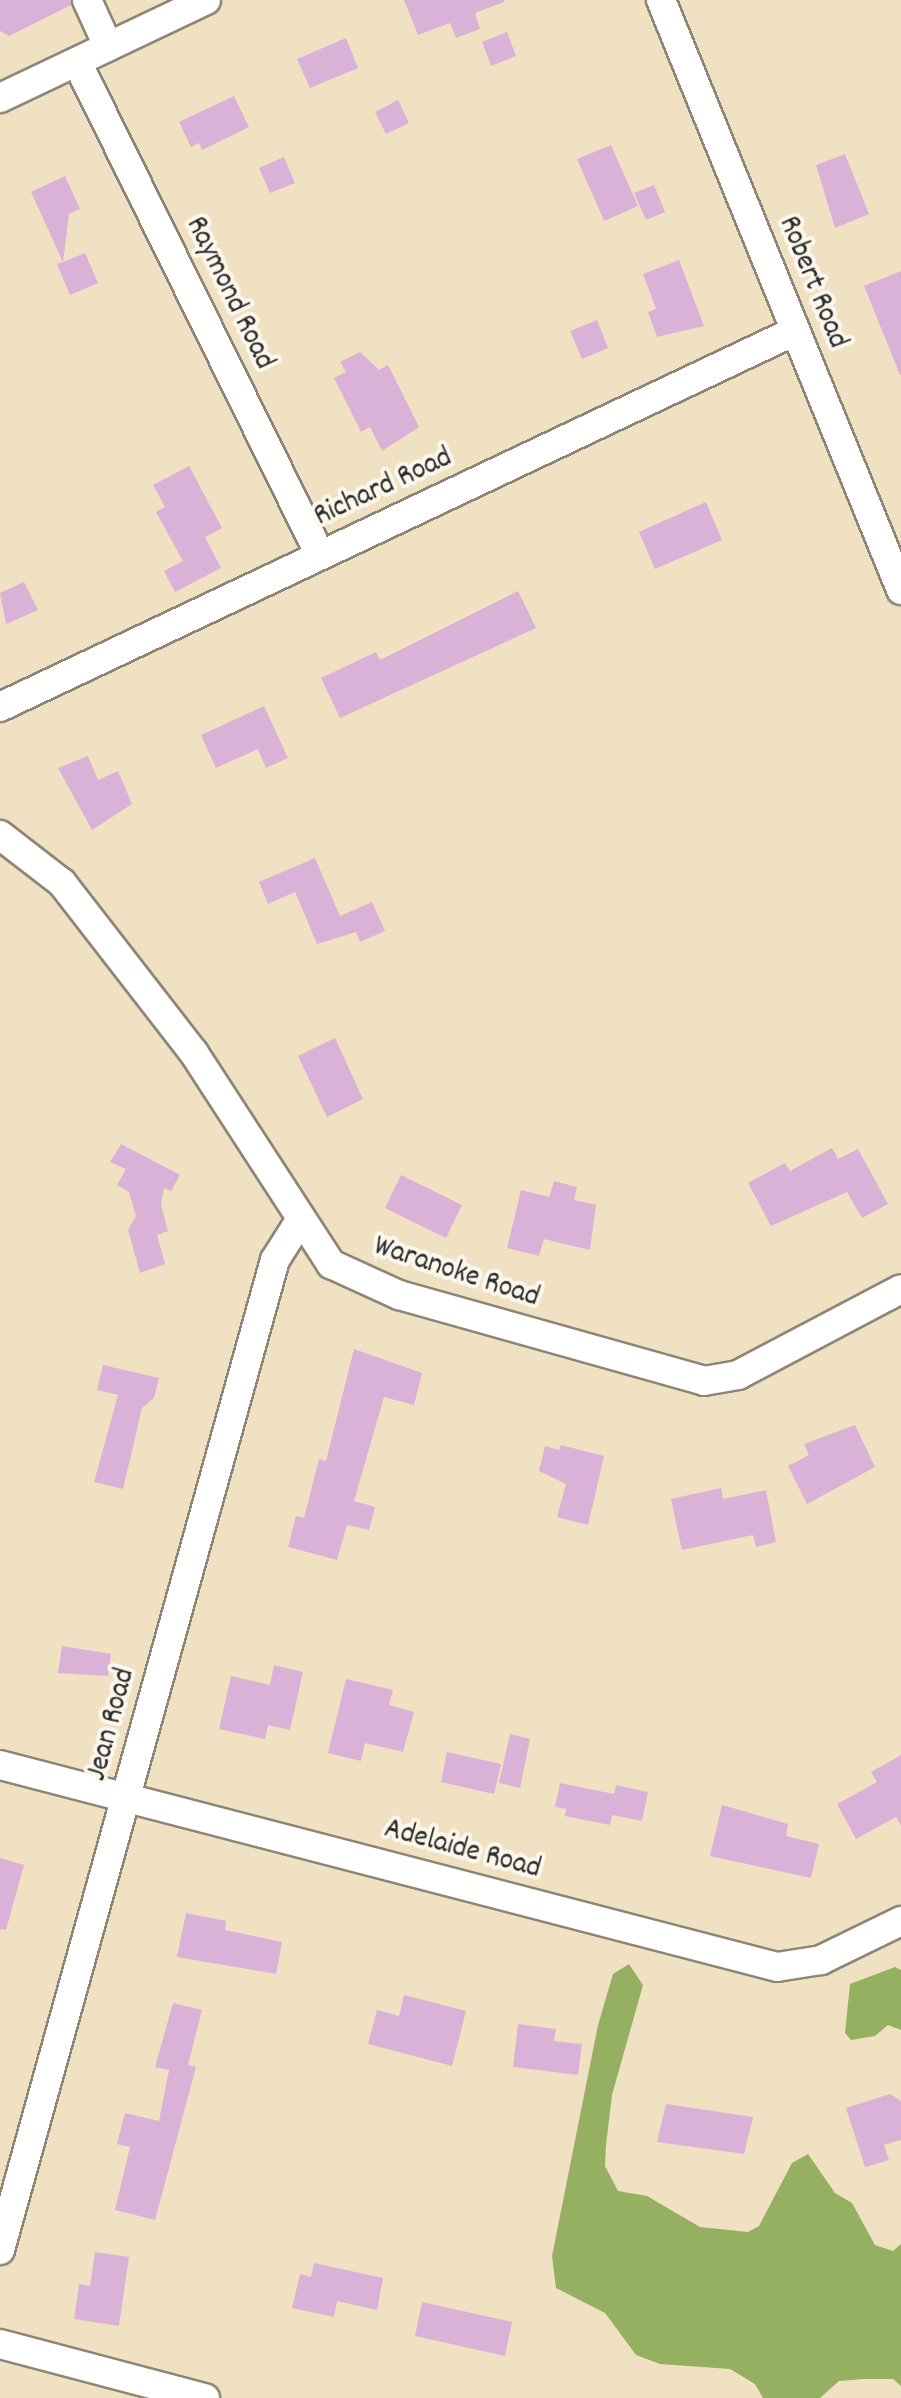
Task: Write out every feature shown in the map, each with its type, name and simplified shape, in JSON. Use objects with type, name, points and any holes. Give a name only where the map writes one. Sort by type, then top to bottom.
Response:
[{"type":"street","points":[[87,0],[108,46]]},
{"type":"street","points":[[0,98],[206,0]]},
{"type":"street","name":"Robert Road","points":[[662,0],[901,590]]},
{"type":"street","name":"Raymond Road","points":[[77,62],[320,555]]},
{"type":"street","name":"Richard Road","points":[[0,707],[796,331]]},
{"type":"street","name":"Waranoke Road","points":[[0,835],[62,883],[194,1053],[299,1222],[331,1264],[399,1295],[704,1381],[738,1375],[901,1289]]},
{"type":"street","name":"Jean Road","points":[[0,2250],[276,1260],[299,1222]]},
{"type":"street","name":"Adelaide Road","points":[[0,1765],[128,1795],[777,1967],[821,1960],[901,1921]]},
{"type":"street","points":[[0,2344],[205,2398]]},
{"type":"green space","points":[[629,1964],[643,1985],[612,2095],[605,2166],[618,2191],[647,2196],[700,2227],[748,2232],[759,2226],[792,2163],[808,2154],[835,2193],[852,2203],[875,2245],[893,2251],[901,2244],[901,2386],[893,2379],[839,2381],[820,2398],[763,2398],[755,2384],[730,2369],[660,2364],[636,2355],[605,2313],[556,2288],[552,2256],[598,2025],[613,1974]]},
{"type":"green space","points":[[895,1967],[901,1970],[901,2030],[888,2025],[875,2036],[851,2040],[845,2033],[850,1984]]},
{"type":"building","points":[[0,0],[70,0],[71,5],[9,36],[0,31]]},
{"type":"building","points":[[404,0],[504,2],[475,13],[480,29],[456,38],[450,23],[418,35]]},
{"type":"building","points":[[507,32],[516,56],[491,66],[482,42]]},
{"type":"building","points":[[346,38],[358,68],[310,88],[297,59]]},
{"type":"building","points":[[234,96],[249,127],[202,150],[199,143],[191,147],[179,122]]},
{"type":"building","points":[[398,100],[409,123],[386,134],[375,112]]},
{"type":"building","points":[[611,145],[638,206],[604,221],[577,159]]},
{"type":"building","points":[[845,154],[869,214],[835,228],[816,165]]},
{"type":"building","points":[[284,157],[295,183],[270,193],[259,168]]},
{"type":"building","points":[[65,176],[80,209],[69,214],[63,262],[31,192]]},
{"type":"building","points":[[654,185],[665,212],[646,220],[634,193]]},
{"type":"building","points":[[85,253],[98,283],[70,295],[57,264]]},
{"type":"building","points":[[679,260],[704,326],[657,337],[648,312],[656,309],[643,274]]},
{"type":"building","points":[[901,271],[901,375],[900,375],[864,286]]},
{"type":"building","points":[[597,320],[608,348],[582,359],[570,331]]},
{"type":"building","points":[[360,352],[379,370],[388,365],[419,427],[382,451],[370,427],[361,432],[334,378],[346,372],[340,362]]},
{"type":"building","points":[[189,466],[222,528],[205,537],[221,568],[175,592],[164,571],[183,561],[156,512],[165,507],[153,485]]},
{"type":"building","points":[[706,502],[722,540],[655,569],[639,532]]},
{"type":"building","points":[[24,582],[38,610],[6,624],[0,593]]},
{"type":"building","points":[[518,591],[536,628],[340,718],[321,678],[376,652],[380,660]]},
{"type":"building","points":[[264,706],[288,758],[266,768],[258,749],[216,768],[201,735]]},
{"type":"building","points":[[88,756],[98,780],[118,771],[132,804],[92,830],[58,768]]},
{"type":"building","points":[[315,858],[340,916],[372,902],[385,931],[360,942],[356,932],[317,944],[295,892],[268,904],[259,882]]},
{"type":"building","points":[[335,1038],[363,1099],[327,1117],[298,1056]]},
{"type":"building","points":[[121,1144],[180,1175],[171,1191],[164,1188],[161,1205],[168,1231],[157,1235],[165,1264],[140,1273],[128,1230],[136,1216],[129,1192],[117,1185],[126,1169],[110,1162]]},
{"type":"building","points":[[832,1148],[838,1159],[858,1149],[888,1204],[862,1218],[847,1192],[771,1226],[748,1183],[785,1163],[790,1171]]},
{"type":"building","points":[[401,1175],[462,1205],[446,1238],[385,1208]]},
{"type":"building","points":[[554,1181],[577,1187],[574,1200],[596,1205],[590,1250],[544,1239],[539,1256],[507,1248],[521,1190],[549,1197]]},
{"type":"building","points":[[354,1349],[422,1373],[414,1405],[384,1397],[354,1501],[375,1507],[369,1530],[347,1525],[337,1560],[288,1547],[296,1516],[304,1518],[319,1459],[326,1461]]},
{"type":"building","points":[[103,1365],[159,1378],[154,1398],[142,1408],[123,1489],[94,1482],[118,1395],[97,1390]]},
{"type":"building","points":[[855,1425],[875,1467],[807,1504],[788,1466],[809,1455],[804,1444]]},
{"type":"building","points":[[561,1445],[604,1456],[588,1525],[557,1517],[566,1484],[539,1471],[545,1446],[559,1450]]},
{"type":"building","points":[[721,1488],[723,1499],[766,1490],[776,1542],[756,1547],[753,1535],[682,1550],[671,1499]]},
{"type":"building","points":[[62,1646],[111,1654],[108,1676],[58,1673]]},
{"type":"building","points":[[274,1665],[303,1672],[290,1730],[268,1725],[265,1739],[219,1729],[231,1676],[270,1685]]},
{"type":"building","points":[[346,1679],[393,1690],[389,1705],[414,1712],[403,1752],[365,1743],[361,1761],[328,1753]]},
{"type":"building","points":[[510,1734],[530,1739],[520,1788],[499,1783]]},
{"type":"building","points":[[447,1752],[501,1764],[494,1794],[441,1782]]},
{"type":"building","points":[[901,1755],[901,1826],[896,1817],[856,1839],[837,1804],[877,1782],[871,1772]]},
{"type":"building","points":[[560,1783],[614,1794],[616,1785],[648,1792],[642,1821],[612,1815],[610,1825],[565,1816],[566,1809],[555,1807]]},
{"type":"building","points":[[722,1805],[788,1824],[786,1836],[819,1844],[811,1878],[710,1856]]},
{"type":"building","points":[[0,1858],[24,1865],[6,1930],[0,1929]]},
{"type":"building","points":[[186,1913],[226,1921],[225,1930],[282,1942],[276,1974],[177,1957]]},
{"type":"building","points":[[404,1995],[466,2011],[452,2066],[368,2044],[377,2010],[399,2016]]},
{"type":"building","points":[[173,2003],[202,2010],[188,2065],[196,2067],[155,2220],[115,2210],[130,2147],[117,2144],[125,2113],[159,2121],[169,2070],[155,2067]]},
{"type":"building","points":[[518,2024],[556,2029],[554,2041],[582,2044],[578,2075],[513,2067]]},
{"type":"building","points":[[890,2094],[901,2101],[901,2140],[884,2145],[889,2160],[865,2167],[846,2108]]},
{"type":"building","points":[[666,2104],[753,2117],[744,2154],[657,2142]]},
{"type":"building","points":[[95,2252],[129,2257],[119,2326],[74,2319],[79,2284],[90,2286]]},
{"type":"building","points":[[314,2263],[383,2278],[377,2310],[337,2301],[334,2317],[292,2308],[300,2274],[311,2277]]},
{"type":"building","points":[[422,2302],[512,2322],[505,2356],[415,2336]]}]
